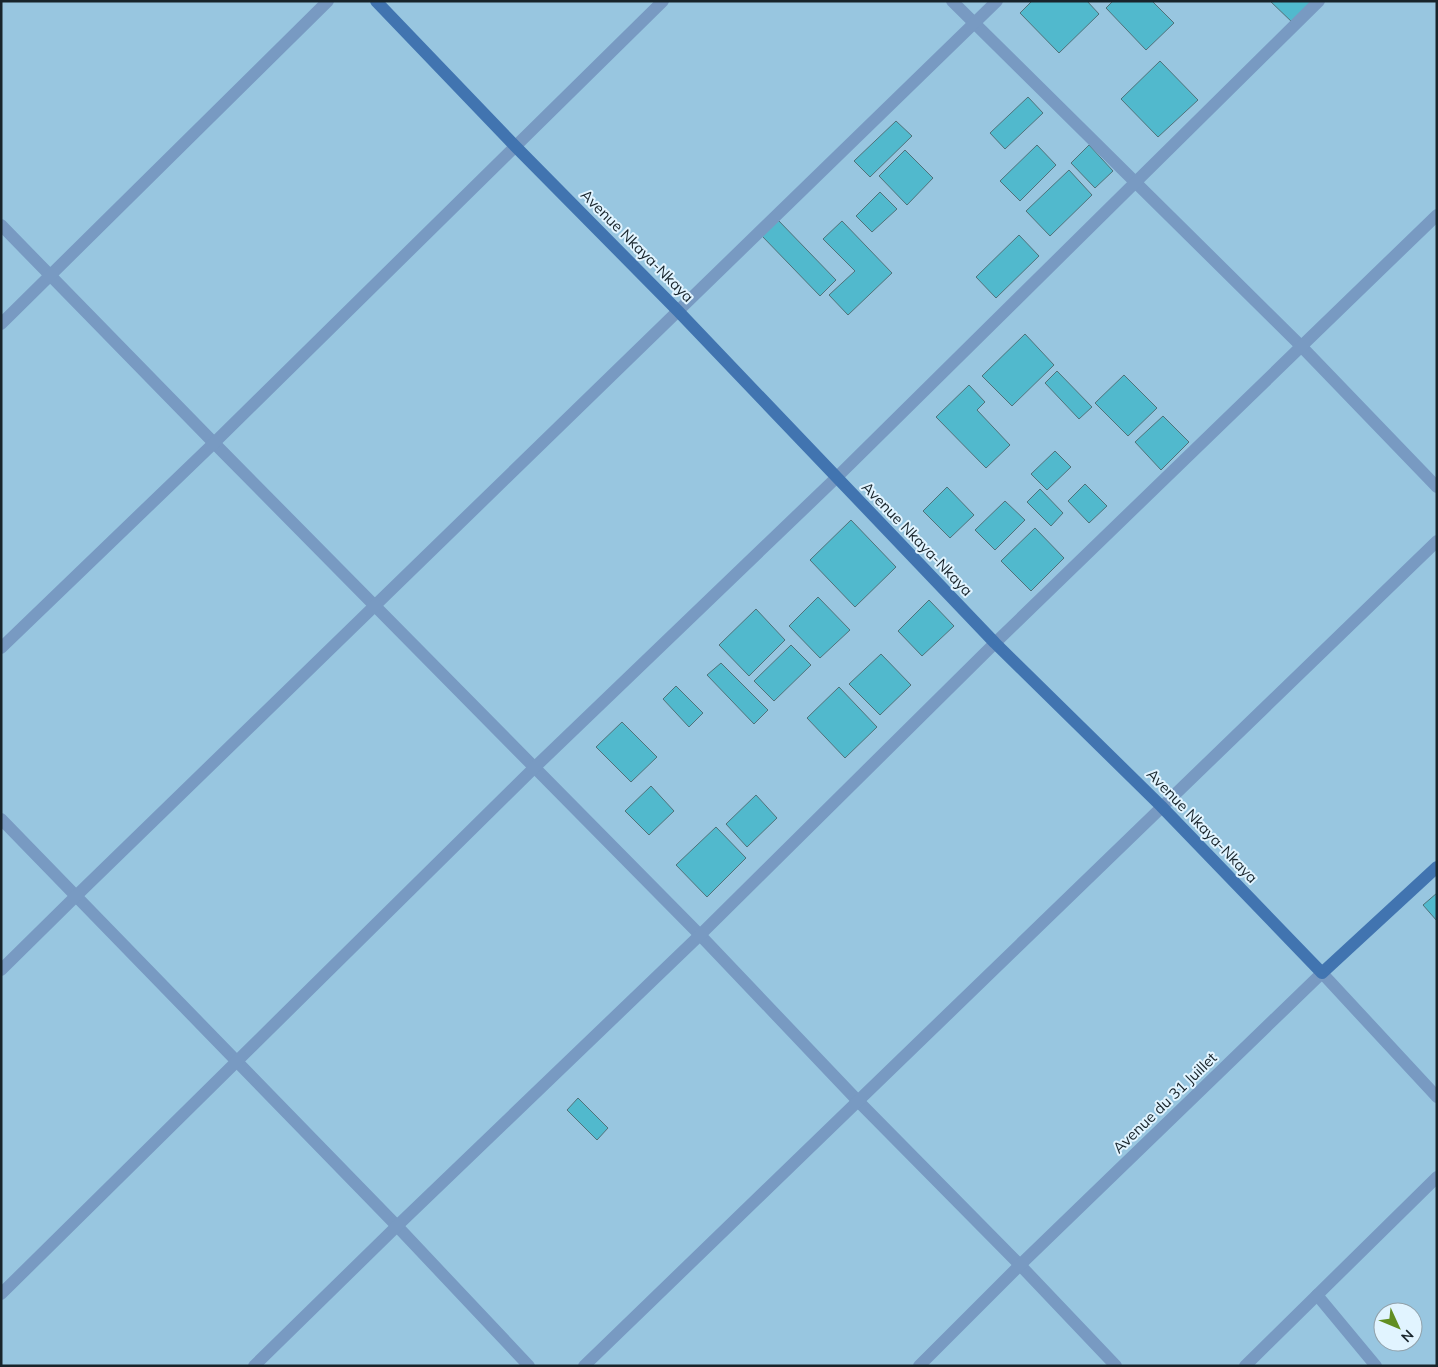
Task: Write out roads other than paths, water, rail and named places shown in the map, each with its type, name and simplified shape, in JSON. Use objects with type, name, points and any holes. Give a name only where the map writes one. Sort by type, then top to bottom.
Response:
[{"type":"street","points":[[1,324],[328,1]]},
{"type":"street","name":"Avenue Nkaya-Nkaya","points":[[376,1],[515,146],[678,311],[995,643],[1161,806],[1322,973],[1437,1097]]},
{"type":"street","points":[[1,648],[214,443],[663,1]]},
{"type":"street","points":[[952,1],[1301,346],[1437,487]]},
{"type":"street","points":[[1,970],[997,1]]},
{"type":"street","points":[[1,1294],[535,767],[836,478],[1319,1]]},
{"type":"street","points":[[254,1366],[700,935],[995,643],[1437,215]]},
{"type":"street","points":[[1,225],[700,935],[857,1100],[1020,1265],[1116,1366]]},
{"type":"street","points":[[584,1366],[1437,540]]},
{"type":"street","points":[[1,819],[397,1226],[529,1366]]},
{"type":"street","name":"Avenue du 31 Juillet","points":[[919,1366],[1020,1265],[1322,973],[1437,867]]},
{"type":"street","points":[[1245,1366],[1437,1177]]},
{"type":"street","points":[[1317,1295],[1376,1366]]}]
